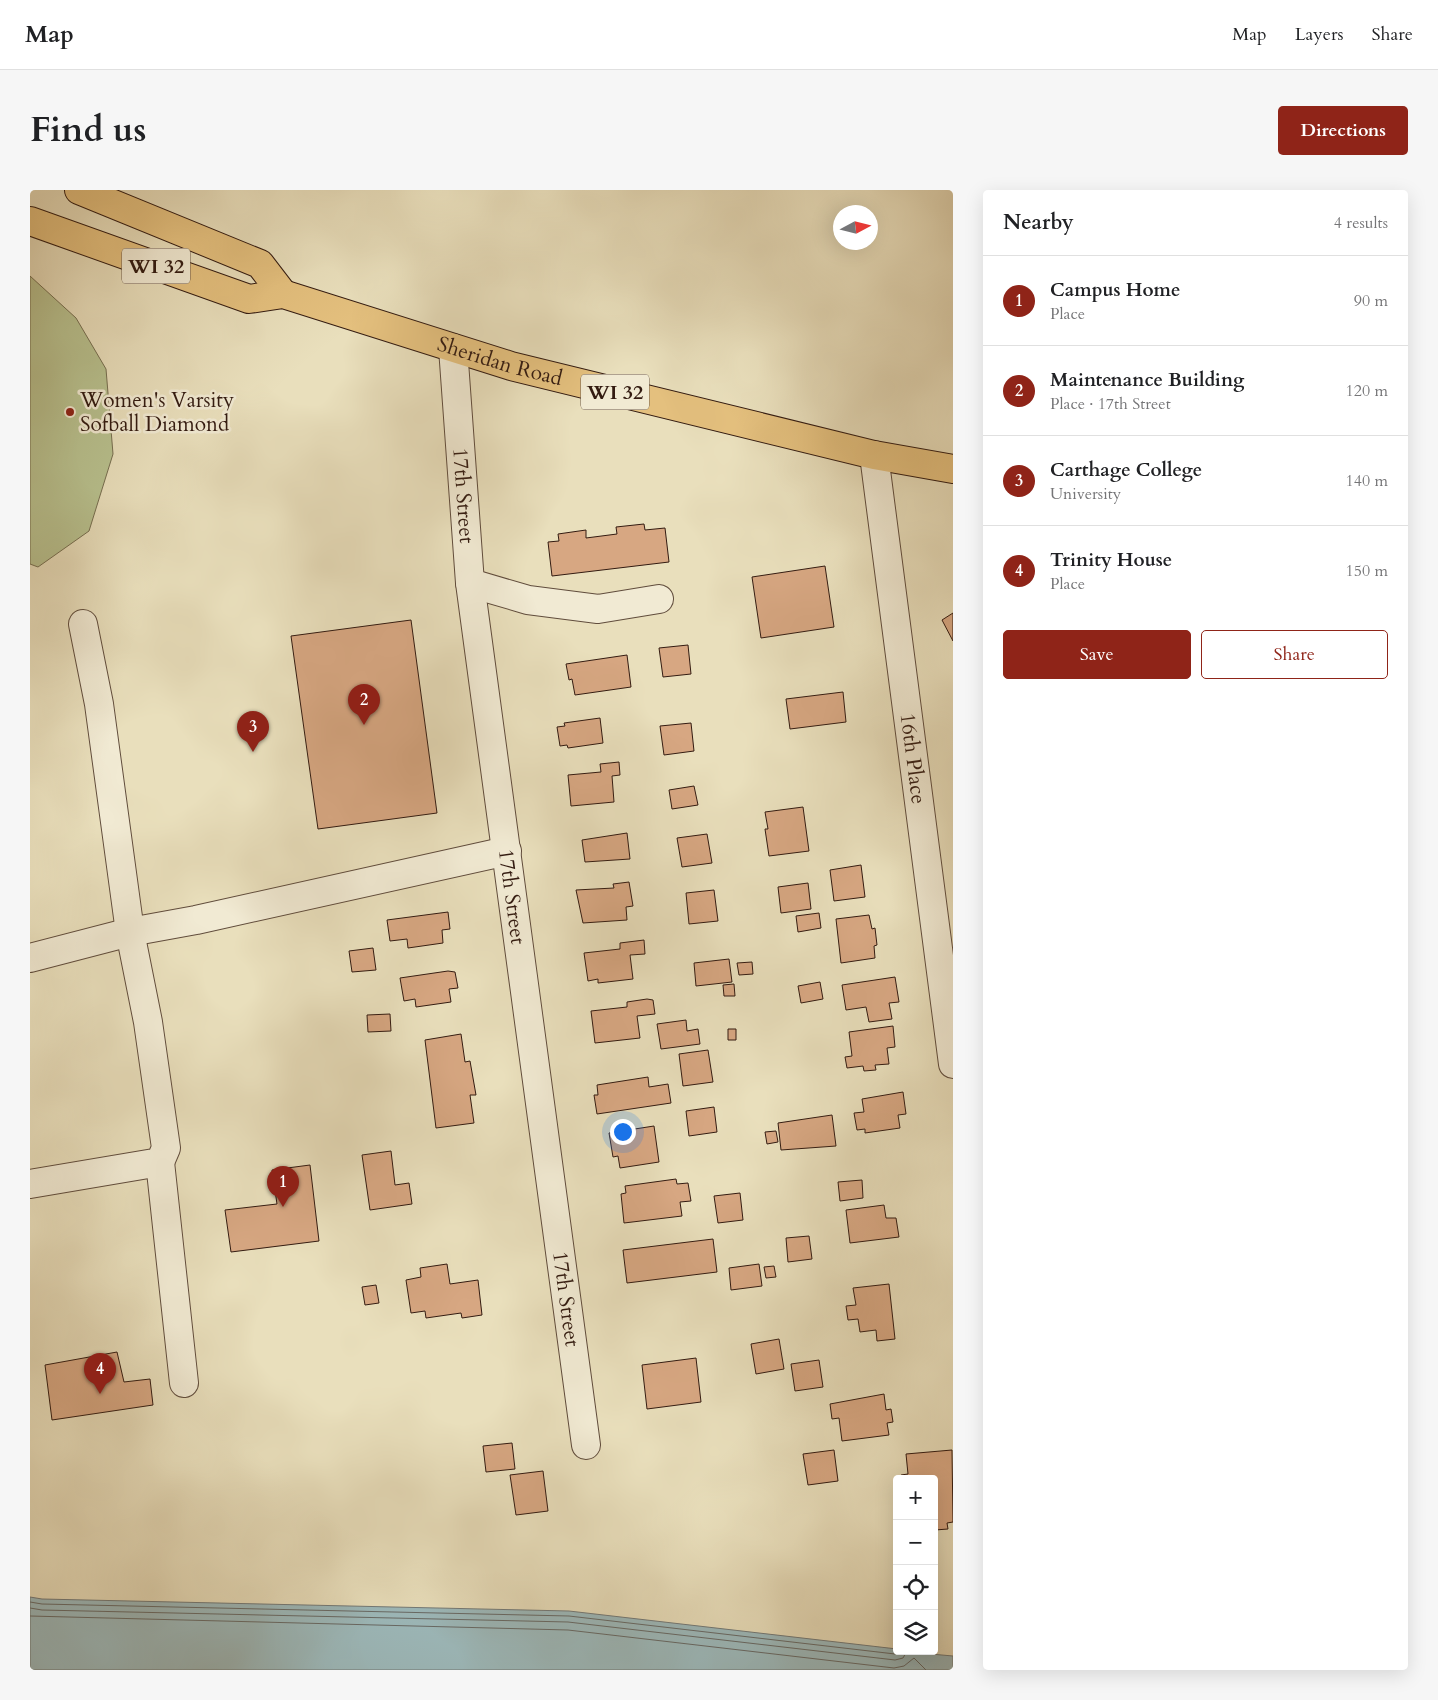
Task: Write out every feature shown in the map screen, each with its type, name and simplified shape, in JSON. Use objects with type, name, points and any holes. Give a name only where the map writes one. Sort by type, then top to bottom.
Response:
[{"type":"main road","name":"WI 32","points":[[79,190],[260,264],[283,294]]},
{"type":"main road","name":"Sheridan Road","points":[[30,221],[249,299],[283,294],[511,366],[874,455],[953,469]]},
{"type":"street","name":"17th Street","points":[[452,348],[470,583],[586,1445]]},
{"type":"street","name":"16th Place","points":[[874,455],[953,1064]]},
{"type":"street","points":[[470,583],[528,600],[598,609],[659,599]]},
{"type":"street","points":[[84,624],[98,704],[130,932],[148,1022],[166,1148],[160,1162],[184,1383]]},
{"type":"street","points":[[30,958],[130,932],[196,920],[507,852]]},
{"type":"street","points":[[30,1184],[160,1162]]},
{"type":"green space","name":"Women's Varsity Sofball Diamond","points":[[30,276],[76,318],[106,369],[113,454],[89,531],[38,567],[30,564]]},
{"type":"water","points":[[30,1597],[42,1599],[569,1611],[893,1649],[893,1655],[953,1656],[953,1670],[30,1670]]},
{"type":"building","points":[[644,524],[645,530],[665,528],[669,562],[552,576],[548,542],[559,541],[558,534],[586,530],[586,538],[617,534],[616,527]]},
{"type":"building","points":[[825,566],[834,627],[761,638],[752,577]]},
{"type":"building","points":[[953,613],[953,641],[942,620]]},
{"type":"building","points":[[411,620],[437,813],[318,829],[291,636]]},
{"type":"building","points":[[688,645],[691,674],[663,677],[659,648]]},
{"type":"building","points":[[627,655],[631,687],[575,695],[572,679],[569,680],[566,664]]},
{"type":"building","points":[[843,692],[846,722],[790,729],[786,699]]},
{"type":"building","points":[[600,718],[603,743],[568,748],[567,745],[560,746],[557,727],[565,726],[564,723]]},
{"type":"building","points":[[691,723],[694,751],[664,755],[660,726]]},
{"type":"building","points":[[619,762],[620,775],[612,776],[614,802],[571,806],[568,775],[601,772],[600,764]]},
{"type":"building","points":[[694,786],[698,805],[672,809],[669,790]]},
{"type":"building","points":[[803,807],[809,851],[769,856],[765,829],[768,829],[765,812]]},
{"type":"building","points":[[627,833],[630,859],[585,862],[582,840]]},
{"type":"building","points":[[707,834],[712,863],[682,867],[677,838]]},
{"type":"building","points":[[861,865],[865,897],[834,901],[830,870]]},
{"type":"building","points":[[629,882],[633,906],[626,907],[627,920],[583,923],[576,890],[614,888],[613,884]]},
{"type":"building","points":[[808,883],[811,909],[781,913],[778,887]]},
{"type":"building","points":[[714,890],[718,921],[689,924],[686,893]]},
{"type":"building","points":[[448,912],[450,929],[442,930],[443,943],[408,948],[407,939],[390,941],[387,920]]},
{"type":"building","points":[[819,913],[821,928],[798,932],[796,916]]},
{"type":"building","points":[[869,915],[872,929],[875,928],[877,945],[874,946],[875,958],[841,963],[836,919]]},
{"type":"building","points":[[644,940],[645,954],[630,955],[633,979],[598,983],[598,979],[588,981],[584,953],[620,949],[620,943]]},
{"type":"building","points":[[373,948],[376,970],[352,972],[349,951]]},
{"type":"building","points":[[729,959],[732,982],[696,986],[694,963]]},
{"type":"building","points":[[752,962],[753,974],[739,975],[737,963]]},
{"type":"building","points":[[448,971],[455,972],[458,988],[449,989],[451,1002],[416,1007],[415,999],[404,1001],[400,978]]},
{"type":"building","points":[[895,977],[899,1002],[889,1003],[892,1019],[869,1022],[866,1007],[846,1010],[842,985]]},
{"type":"building","points":[[820,982],[823,999],[801,1003],[798,986]]},
{"type":"building","points":[[734,984],[735,996],[724,996],[723,985]]},
{"type":"building","points":[[653,1000],[655,1014],[637,1016],[640,1038],[595,1043],[591,1011],[627,1007],[627,1002]]},
{"type":"building","points":[[390,1014],[391,1031],[368,1032],[367,1015]]},
{"type":"building","points":[[686,1020],[687,1031],[698,1029],[700,1044],[661,1049],[657,1024]]},
{"type":"building","points":[[893,1026],[895,1047],[887,1048],[889,1064],[875,1065],[876,1070],[864,1071],[863,1066],[847,1068],[845,1057],[852,1056],[849,1032]]},
{"type":"building","points":[[728,1029],[736,1029],[736,1040],[728,1040]]},
{"type":"building","points":[[461,1034],[465,1062],[470,1061],[476,1095],[470,1095],[474,1123],[436,1128],[425,1040]]},
{"type":"building","points":[[708,1050],[713,1082],[683,1086],[679,1054]]},
{"type":"building","points":[[648,1077],[649,1087],[668,1084],[671,1103],[597,1114],[594,1095],[598,1095],[597,1085]]},
{"type":"building","points":[[903,1092],[906,1114],[898,1115],[900,1128],[865,1133],[865,1129],[857,1130],[854,1113],[864,1112],[862,1099]]},
{"type":"building","points":[[714,1107],[717,1132],[689,1136],[686,1111]]},
{"type":"building","points":[[832,1115],[836,1146],[781,1150],[778,1123]]},
{"type":"building","points":[[654,1126],[659,1162],[620,1168],[618,1156],[613,1157],[609,1133]]},
{"type":"building","points":[[776,1131],[778,1142],[767,1144],[765,1132]]},
{"type":"building","points":[[391,1151],[395,1185],[409,1183],[412,1204],[370,1210],[362,1155]]},
{"type":"building","points":[[310,1165],[319,1241],[231,1252],[225,1210],[277,1204],[272,1170]]},
{"type":"building","points":[[676,1179],[677,1184],[688,1183],[691,1201],[680,1202],[682,1216],[624,1223],[621,1194],[626,1193],[625,1186]]},
{"type":"building","points":[[862,1180],[863,1198],[840,1201],[838,1182]]},
{"type":"building","points":[[740,1193],[743,1220],[718,1223],[714,1196]]},
{"type":"building","points":[[884,1205],[886,1218],[896,1218],[899,1237],[850,1243],[846,1210]]},
{"type":"building","points":[[809,1236],[812,1259],[788,1262],[786,1238]]},
{"type":"building","points":[[713,1239],[717,1272],[627,1283],[623,1250]]},
{"type":"building","points":[[447,1264],[450,1284],[478,1280],[482,1315],[462,1318],[461,1313],[426,1318],[425,1311],[411,1313],[406,1280],[421,1277],[420,1268]]},
{"type":"building","points":[[759,1264],[762,1286],[731,1290],[729,1268]]},
{"type":"building","points":[[774,1266],[776,1277],[766,1278],[764,1267]]},
{"type":"building","points":[[889,1284],[895,1339],[877,1341],[876,1330],[860,1332],[858,1319],[848,1320],[846,1306],[856,1305],[853,1288]]},
{"type":"building","points":[[376,1285],[379,1303],[365,1305],[362,1287]]},
{"type":"building","points":[[779,1339],[784,1369],[756,1374],[751,1344]]},
{"type":"building","points":[[117,1352],[124,1382],[150,1379],[153,1405],[52,1420],[45,1365]]},
{"type":"building","points":[[696,1358],[701,1402],[647,1409],[642,1365]]},
{"type":"building","points":[[819,1360],[823,1387],[795,1391],[791,1364]]},
{"type":"building","points":[[884,1394],[886,1410],[891,1409],[893,1422],[887,1423],[889,1435],[842,1441],[839,1418],[832,1419],[830,1404]]},
{"type":"building","points":[[512,1443],[515,1469],[486,1472],[483,1446]]},
{"type":"building","points":[[834,1450],[838,1481],[808,1485],[803,1454]]},
{"type":"building","points":[[952,1450],[953,1522],[947,1523],[948,1529],[938,1530],[938,1475],[901,1475],[908,1474],[906,1454]]},
{"type":"building","points":[[543,1471],[548,1511],[516,1515],[510,1475]]},
{"type":"place","name":"Women's Varsity Sofball Diamond","points":[[70,412]]},
{"type":"place","name":"Maintenance Building","points":[[364,725]]},
{"type":"place","name":"Carthage College","points":[[253,752]]},
{"type":"place","name":"Campus Home","points":[[283,1207]]},
{"type":"place","name":"Trinity House","points":[[100,1394]]}]
